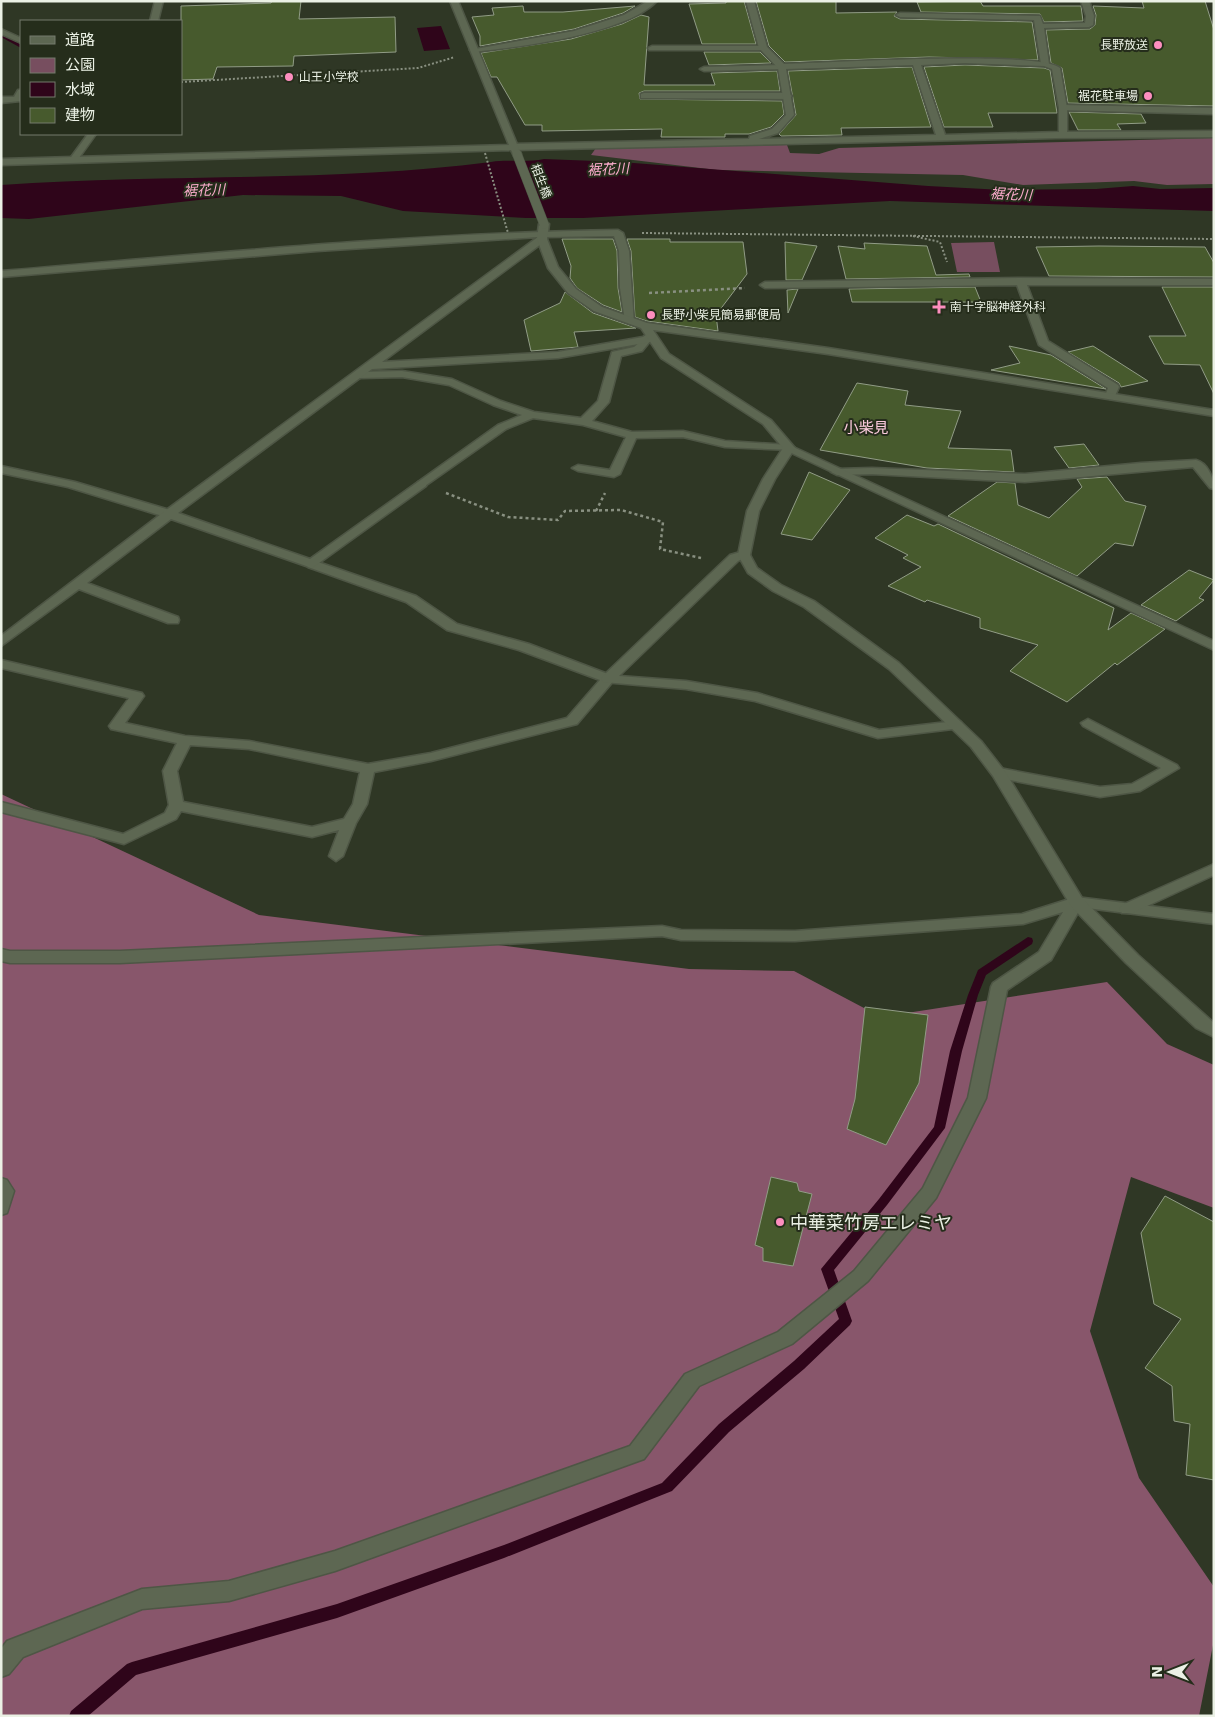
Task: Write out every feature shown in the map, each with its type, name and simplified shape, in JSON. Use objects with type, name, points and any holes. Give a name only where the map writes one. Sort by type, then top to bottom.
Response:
[{"type":"street","points":[[154,20],[159,1]]},
{"type":"street","name":"相生橋","points":[[454,1],[516,150],[553,268],[572,291],[598,309],[630,321],[647,334]]},
{"type":"street","points":[[474,50],[552,40],[582,32],[642,11],[653,1]]},
{"type":"street","points":[[662,144],[759,137],[775,131],[790,115],[782,67],[764,48],[753,21],[750,1]]},
{"type":"street","points":[[1040,26],[1089,25],[1090,16],[1085,1]]},
{"type":"street","points":[[900,15],[1038,18],[1045,64]]},
{"type":"street","points":[[1,31],[20,40]]},
{"type":"street","points":[[652,48],[764,48]]},
{"type":"street","points":[[704,69],[965,61],[1045,64],[1056,68],[1063,108],[1063,135]]},
{"type":"street","points":[[916,62],[940,137]]},
{"type":"street","points":[[1,100],[17,99],[20,94]]},
{"type":"street","points":[[644,96],[788,96]]},
{"type":"street","points":[[1063,108],[1214,111]]},
{"type":"street","points":[[1,162],[516,150],[662,144],[940,137],[1214,134]]},
{"type":"street","points":[[73,160],[91,135]]},
{"type":"street","points":[[1,642],[169,514],[372,366],[543,232]]},
{"type":"street","points":[[1,274],[316,248],[543,232],[618,233],[624,251],[626,294],[630,321]]},
{"type":"street","points":[[765,285],[954,282],[1214,282]]},
{"type":"street","points":[[1021,282],[1043,343],[1114,387],[1110,396]]},
{"type":"street","points":[[372,366],[558,355],[647,334],[828,351],[1214,412]]},
{"type":"street","points":[[584,422],[603,402],[616,354],[638,349],[647,334]]},
{"type":"street","points":[[647,334],[666,356],[767,422],[789,448]]},
{"type":"street","points":[[360,375],[402,374],[452,382],[497,403],[532,415],[584,422],[632,435],[684,434],[725,444],[789,448],[1214,646]]},
{"type":"street","points":[[312,564],[502,427],[532,415]]},
{"type":"street","points":[[578,468],[614,474],[632,435]]},
{"type":"street","points":[[789,448],[769,479],[753,511],[744,555],[752,570],[770,584],[809,604],[894,666],[956,724],[976,744],[999,773],[1076,902],[1132,959],[1202,1024],[1214,1031]]},
{"type":"street","points":[[837,472],[889,472],[1025,478],[1141,466],[1196,463],[1214,486]]},
{"type":"street","points":[[1,469],[71,484],[169,514],[411,598],[452,627],[524,647],[608,679],[686,685],[757,697],[878,734],[956,724]]},
{"type":"street","points":[[1,664],[137,696],[116,726],[186,740],[249,745],[368,769],[431,757],[572,721],[608,679],[727,564],[734,558],[744,555]]},
{"type":"street","points":[[78,584],[173,620]]},
{"type":"street","points":[[999,773],[1100,792],[1135,788],[1172,768],[1088,723]]},
{"type":"street","points":[[1,807],[124,840],[171,816],[176,806],[170,771],[186,740]]},
{"type":"street","points":[[336,856],[349,823],[360,804],[368,769]]},
{"type":"street","points":[[176,806],[312,832],[349,823]]},
{"type":"street","points":[[1127,909],[1214,869]]},
{"type":"street","points":[[1,1666],[15,1649],[142,1598],[229,1590],[335,1561],[637,1453],[692,1380],[785,1338],[862,1276],[930,1193],[977,1098],[999,987],[1045,956],[1076,902]]},
{"type":"street","points":[[1,955],[10,957],[120,957],[662,931],[681,935],[795,936],[1023,919],[1076,902],[1214,920]]},
{"type":"street","points":[[1,1185],[5,1191],[1,1208]]},
{"type":"path","points":[[182,82],[418,68],[456,57]]},
{"type":"path","points":[[485,153],[508,233]]},
{"type":"path","points":[[618,233],[1214,239]]},
{"type":"path","points":[[905,235],[940,242],[954,282]]},
{"type":"path","points":[[626,294],[765,285]]},
{"type":"path","points":[[422,484],[508,517],[558,520],[565,511],[621,510],[664,522],[660,549],[727,564]]},
{"type":"green space","points":[[1214,138],[1214,184],[1167,185],[1134,181],[1023,185],[963,175],[717,170],[591,155],[596,148],[787,145],[790,153],[819,154],[839,148]]},
{"type":"green space","points":[[994,242],[1000,272],[957,272],[951,243]]},
{"type":"shaded area","points":[[1,794],[259,915],[689,969],[794,971],[881,1017],[1107,982],[1167,1044],[1214,1065],[1214,1208],[1131,1177],[1090,1331],[1139,1478],[1214,1587],[1214,1640],[1199,1716],[1,1716]]},
{"type":"water","points":[[441,26],[450,49],[424,51],[417,28]]},
{"type":"water","name":"裾花川","points":[[544,159],[621,162],[1003,190],[1096,189],[1133,186],[1160,189],[1214,188],[1214,211],[890,201],[583,218],[526,218],[403,211],[341,196],[243,195],[29,219],[1,218],[1,185],[62,181],[369,173],[430,169],[497,161]]},
{"type":"building","points":[[272,1],[301,1],[299,19],[395,17],[396,52],[294,56],[293,66],[217,67],[213,79],[182,80],[181,6],[271,3]]},
{"type":"building","points":[[726,1],[744,1],[756,44],[702,44],[689,4],[726,3]]},
{"type":"building","points":[[756,1],[836,1],[836,13],[897,12],[894,16],[900,19],[1032,22],[1038,60],[929,57],[785,62],[769,46]]},
{"type":"building","points":[[980,1],[983,6],[1081,6],[1083,21],[1044,22],[1040,14],[921,12],[917,2]]},
{"type":"building","points":[[1142,1],[1205,1],[1214,30],[1214,106],[1068,103],[1062,68],[1051,63],[1046,30],[1090,29],[1095,25],[1096,15],[1093,6],[1144,8]]},
{"type":"building","points":[[523,6],[524,12],[563,12],[635,6],[623,13],[574,29],[480,46],[480,36],[472,17],[494,15],[492,8]]},
{"type":"building","points":[[641,15],[649,17],[644,85],[715,85],[711,73],[777,71],[780,91],[644,91],[639,93],[640,99],[782,101],[784,114],[771,127],[749,134],[725,134],[725,137],[661,137],[662,129],[542,131],[542,125],[525,125],[497,77],[491,77],[481,53],[571,39],[622,24]]},
{"type":"building","points":[[704,52],[760,52],[771,63],[709,65]]},
{"type":"building","points":[[965,65],[1044,68],[1050,70],[1057,113],[988,113],[993,127],[944,127],[924,67]]},
{"type":"building","points":[[912,67],[931,127],[841,128],[842,135],[781,136],[779,134],[796,115],[788,71]]},
{"type":"building","points":[[1069,112],[1141,114],[1146,123],[1117,124],[1121,130],[1078,130]]},
{"type":"building","points":[[562,239],[613,239],[617,251],[618,288],[622,312],[603,305],[577,288],[570,278],[571,266]]},
{"type":"building","points":[[627,239],[670,239],[670,242],[743,242],[747,274],[716,315],[718,331],[647,321],[635,317],[631,251]]},
{"type":"building","points":[[785,242],[817,246],[802,280],[786,280]]},
{"type":"building","points":[[864,243],[927,246],[936,275],[969,274],[970,277],[846,279],[838,246],[865,249]]},
{"type":"building","points":[[1036,247],[1205,247],[1214,263],[1214,277],[1049,276]]},
{"type":"building","points":[[975,287],[981,302],[852,302],[849,289]]},
{"type":"building","points":[[1162,287],[1214,287],[1214,394],[1200,365],[1164,364],[1149,336],[1186,336]]},
{"type":"building","points":[[798,289],[788,313],[787,290]]},
{"type":"building","points":[[565,292],[593,313],[636,328],[574,332],[578,347],[531,351],[524,320],[560,303]]},
{"type":"building","points":[[1009,346],[1051,355],[1106,389],[991,370],[1020,363]]},
{"type":"building","points":[[1093,346],[1148,381],[1121,387],[1119,383],[1068,352]]},
{"type":"building","points":[[857,383],[908,391],[905,405],[961,411],[948,448],[1011,450],[1014,472],[927,468],[820,450]]},
{"type":"building","points":[[1084,444],[1099,465],[1069,468],[1054,447]]},
{"type":"building","points":[[809,472],[850,490],[812,540],[781,534]]},
{"type":"building","points":[[1107,477],[1125,501],[1146,506],[1133,546],[1115,543],[1077,576],[948,516],[997,482],[1015,483],[1018,505],[1049,518],[1082,487],[1077,479]]},
{"type":"building","points":[[907,515],[934,526],[938,524],[1114,608],[1108,630],[1131,613],[1165,629],[1117,665],[1115,663],[1067,702],[1010,671],[1038,645],[980,628],[980,618],[927,600],[925,602],[888,586],[921,567],[903,558],[908,555],[875,538]]},
{"type":"building","points":[[1189,570],[1214,580],[1199,598],[1204,600],[1176,621],[1141,605]]},
{"type":"building","points":[[865,1007],[928,1015],[919,1083],[886,1145],[847,1129],[855,1099]]},
{"type":"building","points":[[771,1177],[797,1183],[799,1191],[812,1194],[793,1266],[763,1261],[763,1248],[755,1245]]},
{"type":"building","points":[[1165,1196],[1214,1222],[1214,1480],[1186,1475],[1190,1424],[1174,1421],[1172,1386],[1145,1368],[1181,1319],[1154,1304],[1141,1233]]},
{"type":"waterway","points":[[1,35],[20,45]]},
{"type":"waterway","points":[[76,1716],[132,1669],[337,1611],[504,1551],[667,1487],[724,1428],[799,1365],[846,1321],[827,1269],[883,1202],[939,1128],[956,1051],[973,995],[982,973],[1028,941]]},
{"type":"place","name":"長野放送","points":[[1158,45]]},
{"type":"place","name":"山王小学校","points":[[289,77]]},
{"type":"place","name":"裾花駐車場","points":[[1148,96]]},
{"type":"place","name":"南十字脳神経外科","points":[[939,307]]},
{"type":"place","name":"長野小柴見簡易郵便局","points":[[651,315]]},
{"type":"place","name":"中華菜竹房エレミヤ","points":[[780,1222]]},
{"type":"district","name":"小柴見","points":[[866,428]]}]
